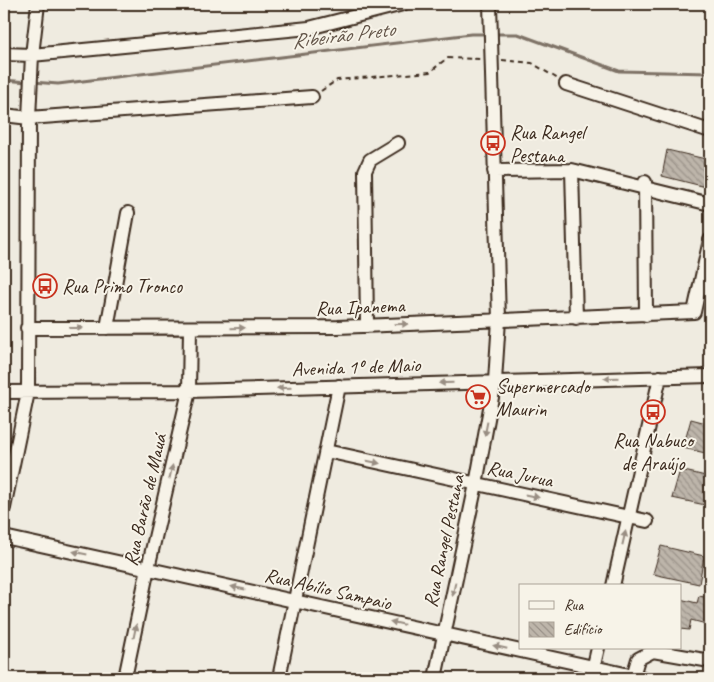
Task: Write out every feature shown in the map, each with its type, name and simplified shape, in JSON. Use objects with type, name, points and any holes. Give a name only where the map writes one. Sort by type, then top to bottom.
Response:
[{"type":"street","points":[[4,508],[28,392],[29,118],[31,60],[38,4]]},
{"type":"street","points":[[4,54],[31,60],[309,28],[401,4]]},
{"type":"street","name":"Rua Rangel Pestana","points":[[435,678],[476,484],[495,381],[499,320],[490,7]]},
{"type":"street","points":[[566,84],[710,131]]},
{"type":"street","points":[[4,115],[29,118],[312,97]]},
{"type":"street","points":[[367,326],[365,172],[370,160],[398,143]]},
{"type":"street","points":[[494,171],[572,170],[645,185],[710,204]]},
{"type":"street","points":[[572,170],[576,318]]},
{"type":"street","points":[[645,185],[646,314]]},
{"type":"street","points":[[107,328],[128,213]]},
{"type":"street","name":"Rua Ipanema","points":[[27,328],[190,329],[338,327],[694,312],[710,240]]},
{"type":"street","name":"Rua Barão de Mauá","points":[[125,678],[189,391],[190,329]]},
{"type":"street","name":"Avenida 1º de Maio","points":[[4,392],[189,391],[710,376]]},
{"type":"street","points":[[613,584],[660,377]]},
{"type":"street","points":[[279,678],[339,386]]},
{"type":"street","name":"Rua Jurua","points":[[326,451],[647,521]]},
{"type":"street","name":"Rua Abílio Sampaio","points":[[4,537],[444,634],[592,673],[638,677]]},
{"type":"street","points":[[592,673],[598,650]]},
{"type":"street","points":[[638,677],[638,659],[653,650],[710,661]]},
{"type":"path","points":[[312,97],[337,80],[430,72],[447,58],[492,56],[532,63],[566,84]]},
{"type":"building","points":[[667,150],[710,160],[710,188],[662,176]]},
{"type":"building","points":[[691,419],[710,424],[710,454],[683,448]]},
{"type":"building","points":[[680,470],[710,477],[710,506],[672,498]]},
{"type":"building","points":[[661,546],[704,556],[699,584],[653,574]]},
{"type":"building","points":[[699,596],[710,598],[710,625],[691,620],[689,630],[682,629],[682,599],[697,603]]},
{"type":"waterway","name":"Ribeirão Preto","points":[[33,82],[58,84],[471,34],[489,34]]},
{"type":"waterway","name":"Ribeirão Preto","points":[[495,34],[518,34],[619,71],[710,73]]},
{"type":"waterway","name":"Ribeirão Preto","points":[[4,80],[27,82]]},
{"type":"place","name":"Rua Rangel Pestana","points":[[493,143]]},
{"type":"place","name":"Rua Primo Tronco","points":[[45,286]]},
{"type":"place","name":"Supermercado Maurin","points":[[478,397]]},
{"type":"place","name":"Rua Nabuco de Araújo","points":[[653,412]]}]
